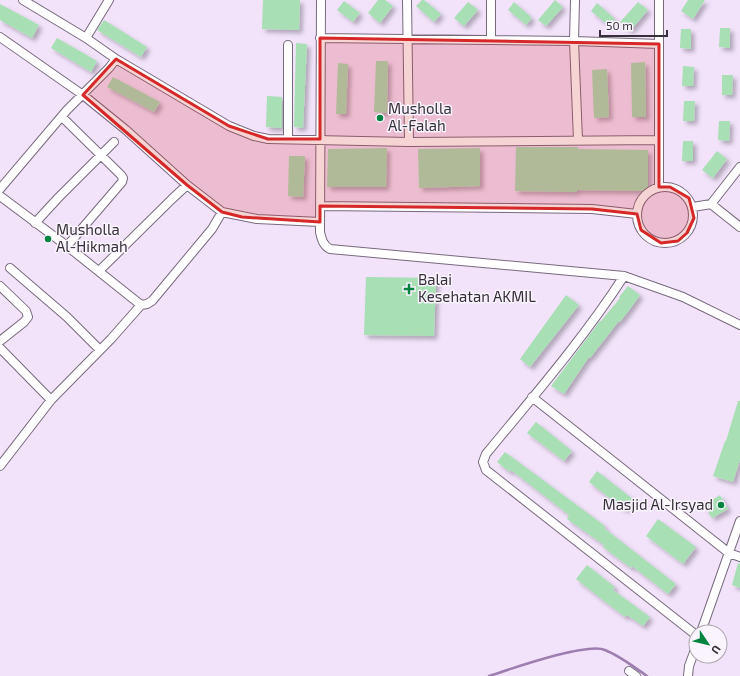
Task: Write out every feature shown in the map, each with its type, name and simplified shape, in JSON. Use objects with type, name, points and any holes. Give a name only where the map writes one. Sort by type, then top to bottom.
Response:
[{"type":"street","points":[[22,0],[86,38],[116,59],[229,126],[254,136],[268,139],[409,142],[659,140]]},
{"type":"street","points":[[86,38],[109,0]]},
{"type":"street","points":[[321,0],[320,222],[321,235],[326,247],[330,250],[624,276],[683,297],[740,325]]},
{"type":"street","points":[[407,0],[409,142]]},
{"type":"street","points":[[491,0],[491,40]]},
{"type":"street","points":[[575,0],[574,41],[578,140]]},
{"type":"street","points":[[659,0],[659,187]]},
{"type":"street","points":[[0,37],[126,130],[221,215],[257,219],[320,222]]},
{"type":"street","points":[[320,38],[574,41],[658,44]]},
{"type":"street","points":[[288,45],[288,139]]},
{"type":"street","points":[[0,189],[67,110],[116,59]]},
{"type":"street","points":[[62,117],[121,175],[122,180],[67,246]]},
{"type":"street","points":[[36,223],[58,198],[114,142]]},
{"type":"street","points":[[693,207],[711,204],[740,167]]},
{"type":"street","points":[[100,271],[175,196],[187,186]]},
{"type":"street","points":[[670,186],[682,191],[689,198],[693,207],[694,218],[687,233],[678,241],[671,243],[661,243],[648,238],[641,230],[637,214],[644,196],[651,190],[659,187],[670,186]]},
{"type":"street","points":[[0,196],[100,271],[140,305]]},
{"type":"street","points":[[711,204],[740,228]]},
{"type":"street","points":[[320,206],[592,209],[637,214]]},
{"type":"street","points":[[0,466],[51,400],[100,350],[140,305],[147,304],[152,301],[212,229],[221,215]]},
{"type":"street","points":[[10,268],[67,317],[100,350]]},
{"type":"street","points":[[624,276],[607,302],[486,454],[483,462],[486,470],[688,629]]},
{"type":"street","points":[[0,286],[26,311],[28,317],[0,341]]},
{"type":"street","points":[[0,348],[51,400]]},
{"type":"street","points":[[532,397],[729,553],[740,557]]},
{"type":"street","points":[[704,624],[740,521]]},
{"type":"street","points":[[688,676],[690,664]]},
{"type":"street","points":[[629,671],[636,676]]},
{"type":"highlighted area","points":[[320,38],[659,44],[659,187],[670,187],[689,198],[694,218],[687,233],[678,241],[661,243],[641,230],[637,214],[592,209],[320,206],[320,222],[242,217],[222,212],[187,185],[83,95],[116,59],[229,126],[268,139],[320,139]]},
{"type":"building","points":[[263,0],[300,0],[299,30],[262,29]]},
{"type":"building","points":[[378,0],[385,0],[393,6],[380,23],[368,13]]},
{"type":"building","points":[[422,0],[441,14],[434,22],[416,6]]},
{"type":"building","points":[[555,0],[563,7],[546,26],[538,20]]},
{"type":"building","points":[[688,0],[705,0],[693,19],[681,11]]},
{"type":"building","points":[[344,1],[360,13],[353,22],[337,10]]},
{"type":"building","points":[[468,2],[478,10],[464,26],[454,18]]},
{"type":"building","points":[[514,2],[532,18],[526,25],[508,10]]},
{"type":"building","points":[[638,2],[648,10],[630,31],[620,22]]},
{"type":"building","points":[[597,3],[615,19],[609,26],[591,11]]},
{"type":"building","points":[[0,4],[39,25],[32,38],[0,20]]},
{"type":"building","points":[[104,20],[147,47],[141,57],[97,30]]},
{"type":"building","points":[[720,28],[730,28],[730,48],[719,47]]},
{"type":"building","points":[[681,29],[691,29],[691,49],[680,48]]},
{"type":"building","points":[[57,38],[97,61],[91,72],[51,48]]},
{"type":"building","points":[[296,43],[307,44],[303,128],[294,127]]},
{"type":"building","points":[[376,61],[388,61],[387,113],[374,112]]},
{"type":"building","points":[[645,62],[646,117],[632,117],[631,63]]},
{"type":"building","points":[[338,63],[348,64],[346,114],[336,114]]},
{"type":"building","points":[[683,66],[694,67],[693,86],[682,86]]},
{"type":"building","points":[[607,69],[609,117],[594,118],[592,70]]},
{"type":"building","points":[[722,75],[733,75],[732,95],[722,95]]},
{"type":"building","points":[[113,77],[160,102],[154,112],[107,87]]},
{"type":"building","points":[[267,96],[282,97],[282,128],[266,127]]},
{"type":"building","points":[[684,101],[695,101],[694,121],[683,121]]},
{"type":"building","points":[[719,121],[730,121],[729,141],[718,140]]},
{"type":"building","points":[[683,141],[693,141],[693,161],[682,161]]},
{"type":"building","points":[[516,147],[578,147],[578,149],[648,150],[648,191],[515,191]]},
{"type":"building","points":[[387,148],[386,187],[327,187],[328,149]]},
{"type":"building","points":[[480,148],[480,186],[419,188],[418,149]]},
{"type":"building","points":[[717,151],[727,159],[713,178],[702,170]]},
{"type":"building","points":[[289,156],[305,156],[303,197],[288,196]]},
{"type":"building","points":[[366,277],[436,278],[434,336],[364,335]]},
{"type":"building","points":[[628,286],[640,295],[620,322],[619,321],[590,358],[589,357],[564,394],[551,386],[600,321],[620,298],[619,297]]},
{"type":"building","points":[[566,295],[579,305],[530,367],[520,359]]},
{"type":"building","points":[[738,401],[740,401],[740,460],[733,482],[713,476],[726,441]]},
{"type":"building","points":[[536,422],[572,451],[564,461],[527,433]]},
{"type":"building","points":[[505,452],[605,526],[604,528],[676,584],[668,594],[632,566],[631,568],[603,547],[604,545],[567,519],[569,515],[511,470],[510,472],[497,462]]},
{"type":"building","points":[[597,471],[634,500],[625,510],[589,482]]},
{"type":"building","points":[[720,495],[728,509],[712,518],[704,505]]},
{"type":"building","points":[[658,519],[696,547],[683,564],[646,536]]},
{"type":"building","points":[[738,563],[740,564],[740,588],[732,585]]},
{"type":"building","points":[[587,565],[615,587],[613,590],[650,617],[643,626],[627,615],[625,617],[576,579]]},
{"type":"waterway","points":[[489,676],[548,657],[582,650],[596,649],[605,650],[616,655],[647,676]]},
{"type":"place","name":"Musholla Al-Falah","points":[[380,118]]},
{"type":"place","name":"Musholla Al-Hikmah","points":[[48,239]]},
{"type":"place","name":"Balai Kesehatan AKMIL","points":[[409,289]]},
{"type":"place","name":"Masjid Al-Irsyad","points":[[721,505]]}]
